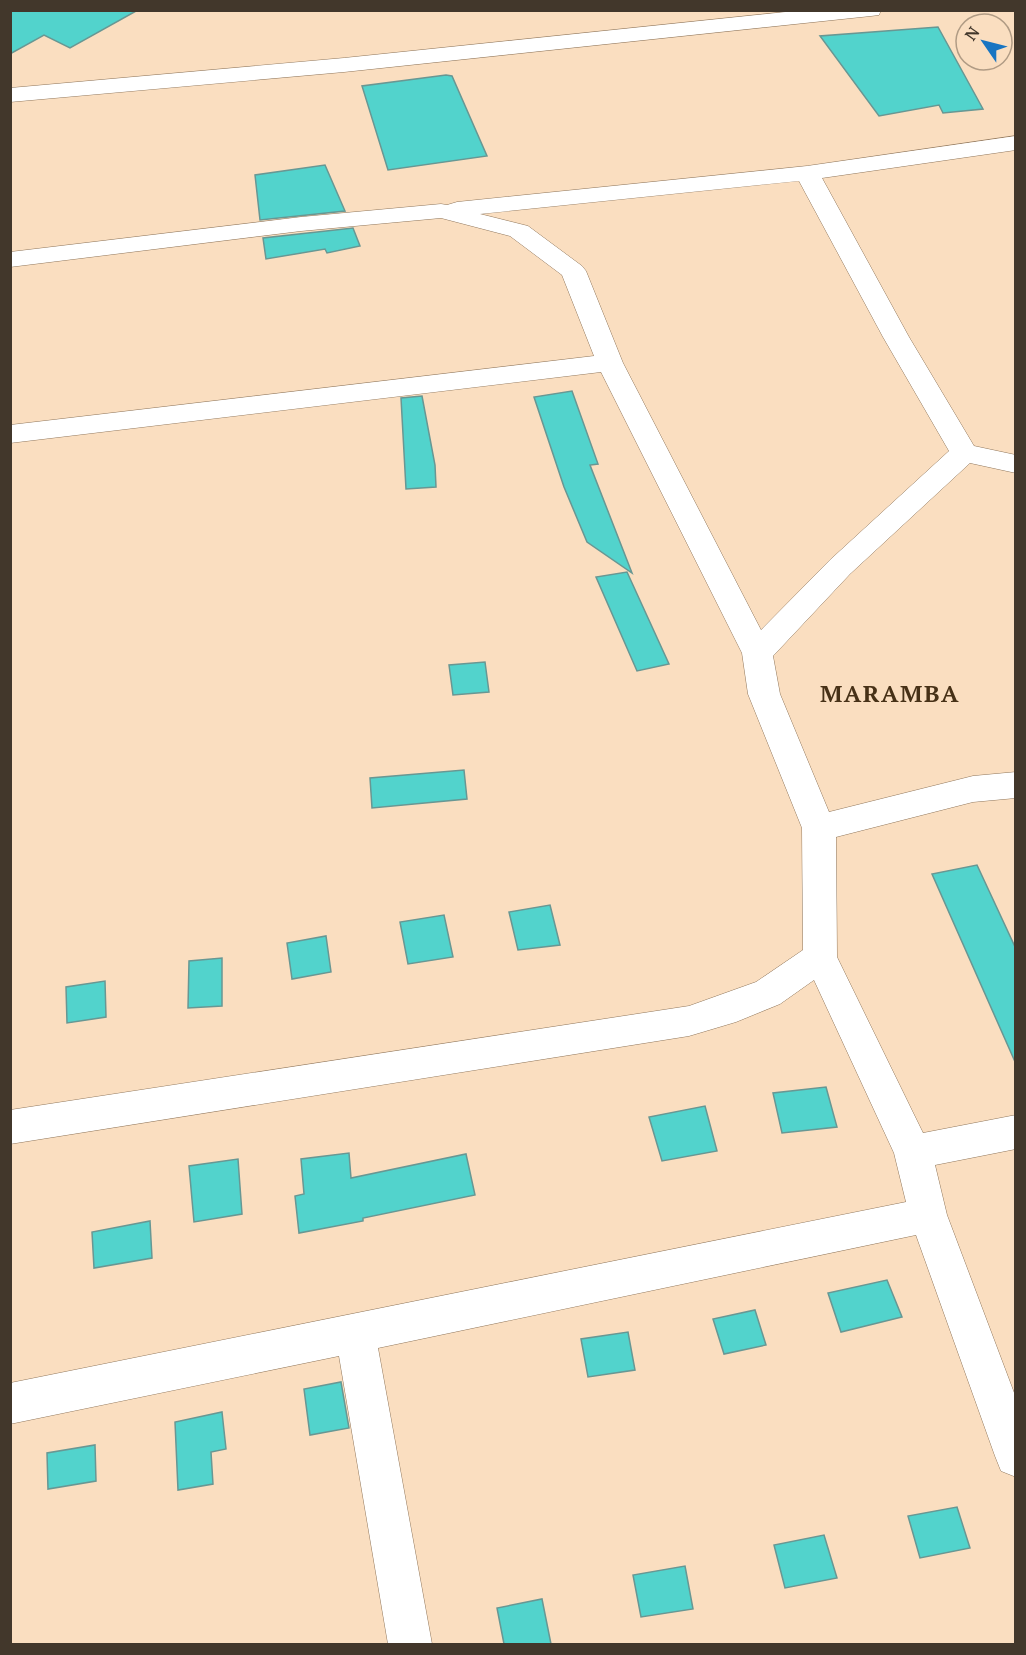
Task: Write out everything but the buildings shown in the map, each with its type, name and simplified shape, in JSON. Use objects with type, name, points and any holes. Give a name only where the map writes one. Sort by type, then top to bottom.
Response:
[{"type":"street","points":[[10,95],[344,65],[871,10]]},
{"type":"street","points":[[10,260],[302,224],[807,173],[1016,143]]},
{"type":"street","points":[[807,173],[896,337],[964,453],[1016,464]]},
{"type":"street","points":[[441,211],[519,231],[573,271],[610,363],[757,653],[764,694],[819,828],[819,957],[913,1152],[928,1215],[1016,1456]]},
{"type":"street","points":[[10,435],[292,399],[610,363]]},
{"type":"street","points":[[757,653],[840,567],[964,453]]},
{"type":"street","points":[[819,828],[973,789],[1016,785]]},
{"type":"street","points":[[10,1127],[689,1020],[723,1011],[768,993],[819,957]]},
{"type":"street","points":[[913,1152],[1016,1132]]},
{"type":"street","points":[[10,1404],[928,1215]]},
{"type":"street","points":[[355,1332],[410,1644]]},
{"type":"district","name":"MARAMBA","points":[[890,694]]}]
